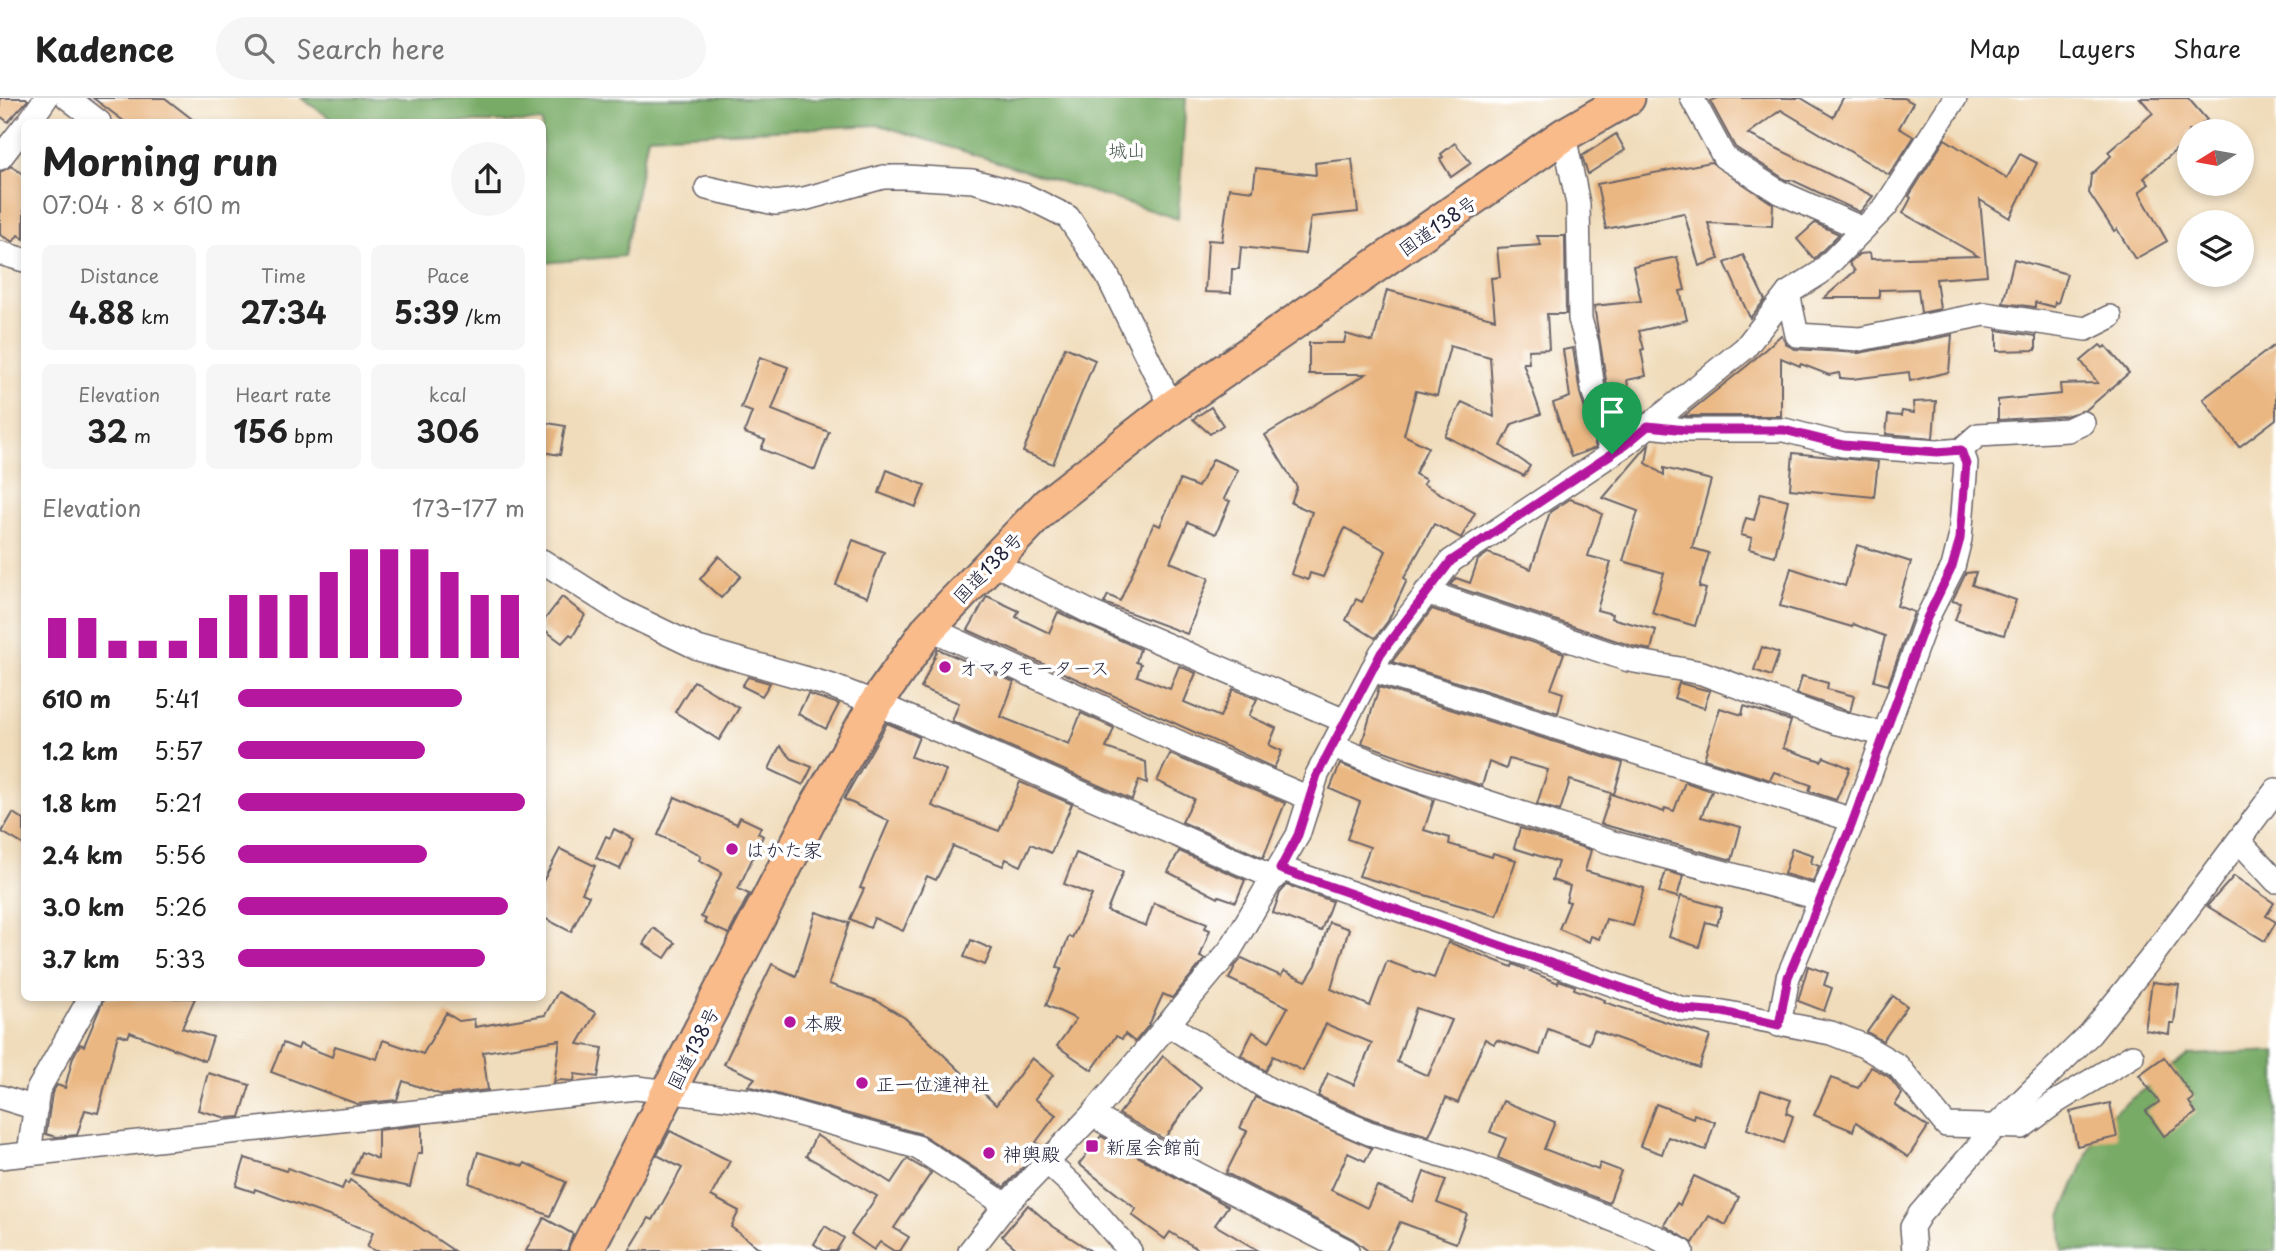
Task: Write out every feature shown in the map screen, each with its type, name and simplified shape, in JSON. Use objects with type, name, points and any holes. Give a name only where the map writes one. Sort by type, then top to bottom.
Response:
[{"type":"highway","name":"国道138号","points":[[586,1251],[814,811],[876,703],[929,628],[1048,504],[1172,407],[1564,135],[1628,98]]},
{"type":"street","points":[[31,119],[46,98]]},
{"type":"street","points":[[68,98],[95,119]]},
{"type":"street","points":[[1692,98],[1724,157],[1779,192],[1863,229]]},
{"type":"street","points":[[970,1251],[1006,1205],[1092,1115],[1230,950],[1298,835],[1309,798],[1332,746],[1372,670],[1392,635],[1451,561],[1612,454],[1745,348],[1788,293],[1820,273],[1886,205],[1955,98]]},
{"type":"street","points":[[0,158],[21,131]]},
{"type":"street","points":[[1564,135],[1578,204],[1580,318],[1587,344],[1593,389],[1612,454]]},
{"type":"street","points":[[707,188],[775,203],[804,199],[883,177],[906,177],[973,181],[1024,195],[1068,217],[1107,275],[1172,407]]},
{"type":"street","points":[[0,253],[21,259]]},
{"type":"street","points":[[1788,293],[1797,335],[1817,338],[1860,339],[1985,314],[2086,329],[2110,317]]},
{"type":"street","points":[[1648,426],[1686,430],[1784,430],[1843,445],[1937,452],[1961,450],[1978,435],[2068,430],[2084,423]]},
{"type":"street","points":[[1779,1025],[1788,977],[1853,820],[1927,618],[1952,567],[1960,539],[1966,464],[1961,450]]},
{"type":"street","points":[[991,562],[1094,614],[1345,721]]},
{"type":"street","points":[[546,564],[617,609],[698,648],[829,685],[876,703],[1277,873],[1683,1009],[1723,1012],[1831,1033],[1864,1046],[1898,1066],[1946,1125],[2022,1128],[2056,1102],[2132,1056]]},
{"type":"street","points":[[1426,593],[1629,660],[1702,673],[1834,722],[1883,734]]},
{"type":"street","points":[[929,628],[1187,747],[1309,798]]},
{"type":"street","points":[[1372,670],[1853,820]]},
{"type":"street","points":[[1332,746],[1404,775],[1610,842],[1819,898]]},
{"type":"street","points":[[1897,1251],[1920,1214],[1997,1125],[2090,1034],[2276,790]]},
{"type":"street","points":[[2239,841],[2276,881]]},
{"type":"street","points":[[29,1153],[38,1090],[88,1001]]},
{"type":"street","points":[[1168,1024],[1268,1089],[1369,1133],[1482,1167],[1656,1237],[1682,1251]]},
{"type":"street","points":[[0,1157],[636,1088],[751,1101],[917,1147],[1006,1205]]},
{"type":"street","points":[[0,1097],[36,1108]]},
{"type":"street","points":[[1092,1115],[1197,1174],[1348,1251]]},
{"type":"street","points":[[1047,1162],[1074,1187],[1130,1251]]},
{"type":"street","points":[[1912,1227],[1914,1251]]},
{"type":"green space","name":"城山","points":[[301,98],[1186,98],[1178,219],[880,125],[648,136],[624,256],[546,263],[546,119],[332,119]]},
{"type":"green space","points":[[2276,1051],[2276,1251],[2062,1251],[2061,1216],[2101,1122],[2189,1055]]},
{"type":"building","points":[[0,98],[28,100],[8,122],[0,116]]},
{"type":"building","points":[[93,98],[165,98],[192,119],[121,119]]},
{"type":"building","points":[[1718,98],[1801,98],[1833,117],[1843,98],[1904,98],[1913,103],[1899,128],[1914,137],[1889,175],[1781,110],[1748,134],[1873,196],[1860,212],[1792,180],[1786,180],[1735,147],[1710,101]]},
{"type":"building","points":[[2140,98],[2188,98],[2206,119],[2177,119],[2177,149],[2144,178],[2149,184],[2139,192],[2167,241],[2135,259],[2117,229],[2114,231],[2089,193],[2091,175],[2111,156],[2108,152],[2153,113]]},
{"type":"building","points":[[1616,134],[1625,150],[1588,174],[1582,156]]},
{"type":"building","points":[[1945,139],[2007,178],[2020,154],[2037,163],[2010,218],[1980,200],[1987,275],[1936,279],[1940,309],[1921,313],[1918,289],[1879,290],[1879,298],[1824,298],[1855,271],[1849,263],[1859,254],[1870,253],[1871,259],[1978,256],[1903,213],[1911,198],[1909,196]]},
{"type":"building","points":[[1455,143],[1471,163],[1451,177],[1440,159],[1443,157],[1441,154]]},
{"type":"building","points":[[1352,159],[1358,212],[1311,217],[1305,254],[1241,247],[1239,269],[1232,269],[1231,293],[1205,292],[1208,240],[1222,241],[1229,188],[1253,191],[1256,168],[1316,175],[1315,163]]},
{"type":"building","points":[[1711,162],[1773,204],[1772,226],[1708,223],[1719,259],[1699,266],[1684,213],[1606,229],[1597,184]]},
{"type":"building","points":[[11,166],[21,173],[21,237],[18,235],[13,242],[0,235],[0,172]]},
{"type":"building","points":[[1815,223],[1839,234],[1814,259],[1797,239]]},
{"type":"building","points":[[1537,236],[1565,236],[1566,314],[1547,314],[1549,349],[1528,350],[1529,363],[1523,363],[1541,414],[1512,424],[1501,446],[1530,466],[1524,476],[1445,436],[1462,402],[1494,417],[1490,357],[1450,346],[1437,396],[1416,391],[1404,435],[1428,447],[1415,474],[1426,480],[1423,484],[1475,513],[1461,538],[1434,524],[1404,578],[1407,580],[1388,621],[1375,638],[1346,620],[1356,599],[1362,602],[1386,551],[1345,528],[1323,577],[1310,573],[1308,580],[1291,574],[1312,512],[1291,503],[1297,487],[1265,435],[1366,374],[1309,374],[1309,343],[1344,343],[1346,334],[1373,342],[1387,290],[1495,319],[1491,278],[1500,277],[1497,248],[1541,245]]},
{"type":"building","points":[[1743,255],[1765,300],[1750,318],[1725,263]]},
{"type":"building","points":[[1677,257],[1685,290],[1680,291],[1687,320],[1639,331],[1644,349],[1641,350],[1646,376],[1627,380],[1634,419],[1618,425],[1607,386],[1594,306],[1641,301],[1633,266]]},
{"type":"building","points":[[2014,259],[2067,274],[2058,303],[2055,302],[2054,307],[2035,302],[2035,307],[2003,303]]},
{"type":"building","points":[[1997,330],[2036,336],[2036,350],[1997,351]]},
{"type":"building","points":[[1781,335],[1787,345],[1795,349],[1859,353],[1952,335],[1949,372],[1910,381],[1909,372],[1840,378],[1839,373],[1829,375],[1781,358],[1781,416],[1684,416]]},
{"type":"building","points":[[2276,344],[2276,419],[2239,447],[2203,399]]},
{"type":"building","points":[[2100,345],[2103,348],[2106,346],[2129,373],[2086,410],[2065,416],[1998,420],[1998,400],[2061,394],[2060,384],[2098,383],[2081,361]]},
{"type":"building","points":[[1065,347],[1095,360],[1053,464],[1023,452]]},
{"type":"building","points":[[1573,348],[1580,393],[1596,448],[1571,457],[1553,403],[1570,397],[1563,350]]},
{"type":"building","points":[[760,357],[788,367],[772,410],[829,432],[815,470],[761,449],[765,440],[744,433],[752,412],[741,408]]},
{"type":"building","points":[[1936,401],[1933,438],[1886,434],[1888,415],[1901,416],[1902,411],[1914,413],[1913,402]]},
{"type":"building","points":[[1211,407],[1223,425],[1210,434],[1193,419]]},
{"type":"building","points":[[546,423],[565,426],[560,455],[546,453]]},
{"type":"building","points":[[1649,444],[1646,463],[1664,475],[1664,468],[1711,480],[1692,548],[1709,553],[1699,587],[1706,589],[1695,626],[1652,613],[1664,573],[1623,561],[1638,511],[1603,498]]},
{"type":"building","points":[[1793,453],[1878,462],[1874,497],[1790,489]]},
{"type":"building","points":[[1213,459],[1238,470],[1224,499],[1230,501],[1216,534],[1188,522],[1170,562],[1209,578],[1187,634],[1104,603],[1108,595],[1120,601],[1154,523],[1160,526],[1180,480],[1198,487]]},
{"type":"building","points":[[887,470],[925,485],[916,507],[879,493]]},
{"type":"building","points":[[1761,493],[1788,500],[1775,556],[1749,549],[1752,538],[1741,535],[1746,518],[1754,520]]},
{"type":"building","points":[[1570,499],[1602,514],[1588,556],[1611,562],[1597,610],[1612,614],[1611,618],[1656,630],[1651,650],[1450,585],[1456,578],[1470,583],[1478,560],[1488,553],[1531,569],[1550,512]]},
{"type":"building","points":[[853,540],[884,552],[867,597],[836,585]]},
{"type":"building","points":[[1857,545],[1911,562],[1897,606],[1914,612],[1888,685],[1874,681],[1885,636],[1853,624],[1852,627],[1780,606],[1791,568],[1845,586]]},
{"type":"building","points":[[719,556],[741,576],[721,598],[700,579]]},
{"type":"building","points":[[1976,572],[1972,585],[2016,600],[2004,635],[1955,620],[1961,603],[1952,601],[1966,573]]},
{"type":"building","points":[[987,596],[1019,611],[1016,617],[1049,633],[1058,612],[1140,649],[1136,662],[1141,664],[1137,676],[1170,689],[1179,666],[1196,673],[1184,702],[1220,717],[1233,689],[1257,699],[1249,716],[1276,728],[1269,745],[1282,751],[1274,768],[968,630]]},
{"type":"building","points":[[562,597],[585,615],[573,636],[570,634],[562,643],[546,631],[546,618]]},
{"type":"building","points":[[1432,609],[1564,653],[1551,689],[1563,693],[1558,713],[1392,662]]},
{"type":"building","points":[[1762,647],[1779,653],[1771,676],[1754,670]]},
{"type":"building","points":[[938,649],[1014,682],[1001,717],[1069,744],[1081,713],[1114,728],[1106,748],[1146,762],[1147,783],[1139,780],[1132,800],[952,721],[959,703],[921,688]]},
{"type":"building","points":[[1802,676],[1828,683],[1827,689],[1854,696],[1850,712],[1797,694]]},
{"type":"building","points":[[748,677],[770,683],[762,696],[742,686]]},
{"type":"building","points":[[694,681],[739,708],[719,740],[675,712]]},
{"type":"building","points":[[1679,683],[1710,691],[1704,708],[1674,698]]},
{"type":"building","points":[[1379,687],[1623,763],[1614,794],[1570,780],[1560,811],[1537,804],[1548,770],[1509,759],[1506,769],[1489,762],[1482,786],[1362,743]]},
{"type":"building","points":[[808,694],[839,704],[826,729],[798,714]]},
{"type":"building","points":[[1744,706],[1791,721],[1783,748],[1821,761],[1824,757],[1850,768],[1836,800],[1809,791],[1811,785],[1774,772],[1770,780],[1704,759],[1720,708],[1742,715]]},
{"type":"building","points":[[887,723],[919,737],[911,757],[946,770],[932,806],[999,831],[1020,782],[1072,804],[1051,853],[1031,844],[1021,866],[1006,859],[1003,866],[953,846],[936,880],[927,876],[903,931],[874,918],[870,928],[850,919],[864,889],[860,888],[889,821],[844,799]]},
{"type":"building","points":[[780,746],[792,759],[812,767],[803,785],[769,769]]},
{"type":"building","points":[[1170,754],[1285,803],[1263,858],[1182,822],[1194,799],[1157,781]]},
{"type":"building","points":[[1340,764],[1434,800],[1424,830],[1450,838],[1449,844],[1492,857],[1493,853],[1516,860],[1497,916],[1359,876],[1370,847],[1347,839],[1360,802],[1330,789]]},
{"type":"building","points":[[1685,782],[1712,791],[1701,817],[1741,827],[1732,860],[1601,824],[1611,794],[1664,812],[1665,808],[1674,811]]},
{"type":"building","points":[[675,797],[737,824],[740,817],[761,827],[758,833],[763,836],[738,889],[749,894],[729,934],[704,923],[706,919],[701,917],[722,872],[699,860],[701,857],[697,853],[658,835]]},
{"type":"building","points":[[13,813],[21,818],[21,843],[2,832]]},
{"type":"building","points":[[1520,828],[1591,850],[1585,871],[1644,888],[1633,926],[1606,919],[1599,939],[1591,936],[1589,942],[1559,929],[1570,902],[1566,901],[1570,886],[1552,880],[1558,862],[1514,848]]},
{"type":"building","points":[[614,829],[634,839],[620,869],[596,858],[606,836],[610,838]]},
{"type":"building","points":[[1792,848],[1813,855],[1811,863],[1819,866],[1813,882],[1784,874]]},
{"type":"building","points":[[560,849],[595,866],[582,893],[589,896],[571,932],[546,919],[546,875]]},
{"type":"building","points":[[1179,851],[1245,880],[1236,902],[1219,896],[1218,898],[1168,872]]},
{"type":"building","points":[[1076,853],[1123,872],[1107,911],[1146,926],[1154,903],[1207,923],[1205,928],[1210,930],[1200,957],[1205,959],[1172,998],[1163,994],[1149,1025],[1135,1042],[1125,1034],[1122,1039],[1116,1036],[1092,1070],[1057,1046],[1076,1019],[1046,1005],[1062,968],[1057,967],[1069,936],[1072,938],[1092,895],[1064,884]]},
{"type":"building","points":[[1666,871],[1683,876],[1677,897],[1659,892]]},
{"type":"building","points":[[2234,876],[2274,903],[2266,916],[2276,922],[2265,941],[2207,906]]},
{"type":"building","points":[[1287,885],[1332,901],[1321,931],[1273,913],[1280,893]]},
{"type":"building","points":[[1681,896],[1722,908],[1717,925],[1706,922],[1699,947],[1669,937]]},
{"type":"building","name":"正一位漣神社","points":[[816,912],[849,923],[829,984],[877,1001],[905,1018],[996,1105],[1032,1058],[1053,1075],[1035,1099],[1056,1115],[1036,1142],[1042,1147],[1004,1187],[921,1134],[748,1086],[755,1078],[724,1064],[772,964],[796,976]]},
{"type":"building","points":[[1329,922],[1349,929],[1331,989],[1370,1006],[1387,961],[1434,978],[1448,942],[1558,983],[1559,980],[1575,986],[1574,989],[1605,1000],[1604,1002],[1710,1036],[1699,1068],[1594,1030],[1589,1044],[1548,1029],[1540,1055],[1497,1040],[1494,1044],[1485,1039],[1458,1103],[1446,1098],[1429,1136],[1374,1120],[1318,1096],[1328,1073],[1354,1085],[1372,1043],[1326,1024],[1303,1071],[1273,1056],[1266,1071],[1241,1055],[1253,1032],[1269,1042],[1288,1007],[1229,979],[1235,966],[1242,958],[1281,976],[1284,971],[1306,981],[1316,965]],"holes":[[[1416,1008],[1452,1020],[1428,1076],[1397,1062]]]},
{"type":"building","points":[[653,928],[675,943],[665,958],[643,944]]},
{"type":"building","points":[[971,940],[992,949],[985,965],[964,957]]},
{"type":"building","points":[[1808,966],[1828,973],[1824,985],[1832,988],[1824,1011],[1798,1001]]},
{"type":"building","points":[[2152,982],[2179,985],[2174,1023],[2170,1023],[2169,1034],[2145,1030]]},
{"type":"building","points":[[558,992],[596,1013],[578,1044],[603,1048],[598,1077],[575,1074],[574,1081],[558,1080],[554,1083],[560,1040],[483,1052],[488,1090],[442,1095],[403,1081],[397,1100],[357,1104],[271,1072],[283,1043],[298,1049],[300,1044],[332,1057],[335,1046],[377,1059],[383,1040],[423,1054],[446,1013],[459,1021],[474,1019],[475,1027],[545,1015]]},
{"type":"building","points":[[1893,996],[1907,1006],[1883,1041],[1867,1032]]},
{"type":"building","points":[[103,1001],[194,1001],[182,1028],[213,1037],[205,1061],[130,1032],[128,1037],[118,1034],[98,1113],[85,1110],[77,1135],[56,1137],[46,1134],[52,1093],[57,1085],[65,1088],[73,1057],[80,1044],[84,1046]]},
{"type":"building","points":[[1163,1056],[1201,1088],[1164,1139],[1119,1114]]},
{"type":"building","points":[[2164,1057],[2194,1098],[2189,1102],[2196,1113],[2164,1136],[2146,1111],[2159,1102],[2139,1075]]},
{"type":"building","points":[[1871,1067],[1889,1077],[1902,1094],[1895,1105],[1928,1127],[1908,1157],[1856,1122],[1853,1131],[1814,1115],[1831,1078],[1858,1088]]},
{"type":"building","points":[[208,1073],[250,1085],[240,1117],[227,1118],[198,1110]]},
{"type":"building","points":[[1761,1090],[1791,1100],[1786,1113],[1793,1116],[1784,1143],[1747,1129]]},
{"type":"building","points":[[1255,1097],[1372,1148],[1365,1161],[1348,1153],[1331,1190],[1367,1208],[1377,1186],[1413,1202],[1424,1172],[1446,1180],[1437,1203],[1467,1214],[1456,1243],[1400,1222],[1386,1251],[1368,1251],[1353,1239],[1226,1173],[1247,1131],[1240,1128]]},
{"type":"building","points":[[1503,1101],[1555,1122],[1544,1149],[1598,1170],[1600,1163],[1621,1171],[1609,1203],[1498,1158],[1506,1138],[1490,1132]]},
{"type":"building","points":[[2110,1103],[2117,1137],[2077,1146],[2070,1112]]},
{"type":"building","points":[[1656,1104],[1693,1118],[1694,1114],[1715,1122],[1706,1150],[1668,1137],[1662,1154],[1640,1146]]},
{"type":"building","points":[[422,1125],[422,1153],[418,1153],[410,1187],[352,1174],[361,1152],[378,1159],[378,1130]]},
{"type":"building","points":[[670,1131],[730,1161],[711,1196],[739,1211],[731,1227],[763,1251],[629,1251],[649,1218],[653,1220],[682,1168],[657,1155]]},
{"type":"building","points":[[816,1135],[891,1183],[907,1159],[931,1173],[894,1228],[909,1237],[900,1251],[894,1251],[880,1242],[874,1250],[851,1234],[877,1196],[806,1156]]},
{"type":"building","points":[[1101,1136],[1228,1206],[1215,1225],[1259,1251],[1201,1251],[1170,1232],[1165,1239],[1132,1215],[1136,1209],[1079,1164]]},
{"type":"building","points":[[478,1152],[523,1166],[525,1163],[566,1182],[550,1216],[469,1183]]},
{"type":"building","points":[[245,1158],[286,1171],[288,1168],[342,1189],[345,1182],[348,1184],[350,1180],[454,1251],[376,1251],[367,1247],[373,1232],[255,1189],[254,1192],[236,1186]]},
{"type":"building","points":[[1694,1176],[1739,1197],[1726,1225],[1709,1216],[1693,1243],[1664,1225],[1677,1203],[1680,1205]]},
{"type":"building","points":[[1028,1205],[1051,1225],[1091,1251],[1019,1251],[1002,1236]]},
{"type":"building","points":[[544,1218],[573,1234],[567,1251],[526,1251]]},
{"type":"building","points":[[825,1226],[844,1238],[836,1251],[824,1251],[814,1244]]},
{"type":"place","name":"オマタモータース","points":[[945,667]]},
{"type":"place","name":"はかた家","points":[[732,849]]},
{"type":"place","name":"本殿","points":[[790,1022]]},
{"type":"place","name":"正一位漣神社","points":[[862,1083]]},
{"type":"place","name":"新屋会館前","points":[[1092,1146]]},
{"type":"place","name":"神輿殿","points":[[989,1153]]},
{"type":"route","points":[[1648,426],[1720,431],[1784,430],[1843,445],[1937,452],[1961,450],[1966,464],[1960,539],[1952,567],[1927,618],[1851,826],[1788,977],[1779,1025],[1723,1012],[1683,1009],[1280,869],[1298,835],[1317,775],[1381,653],[1392,635],[1451,561],[1612,454],[1648,426]]}]
